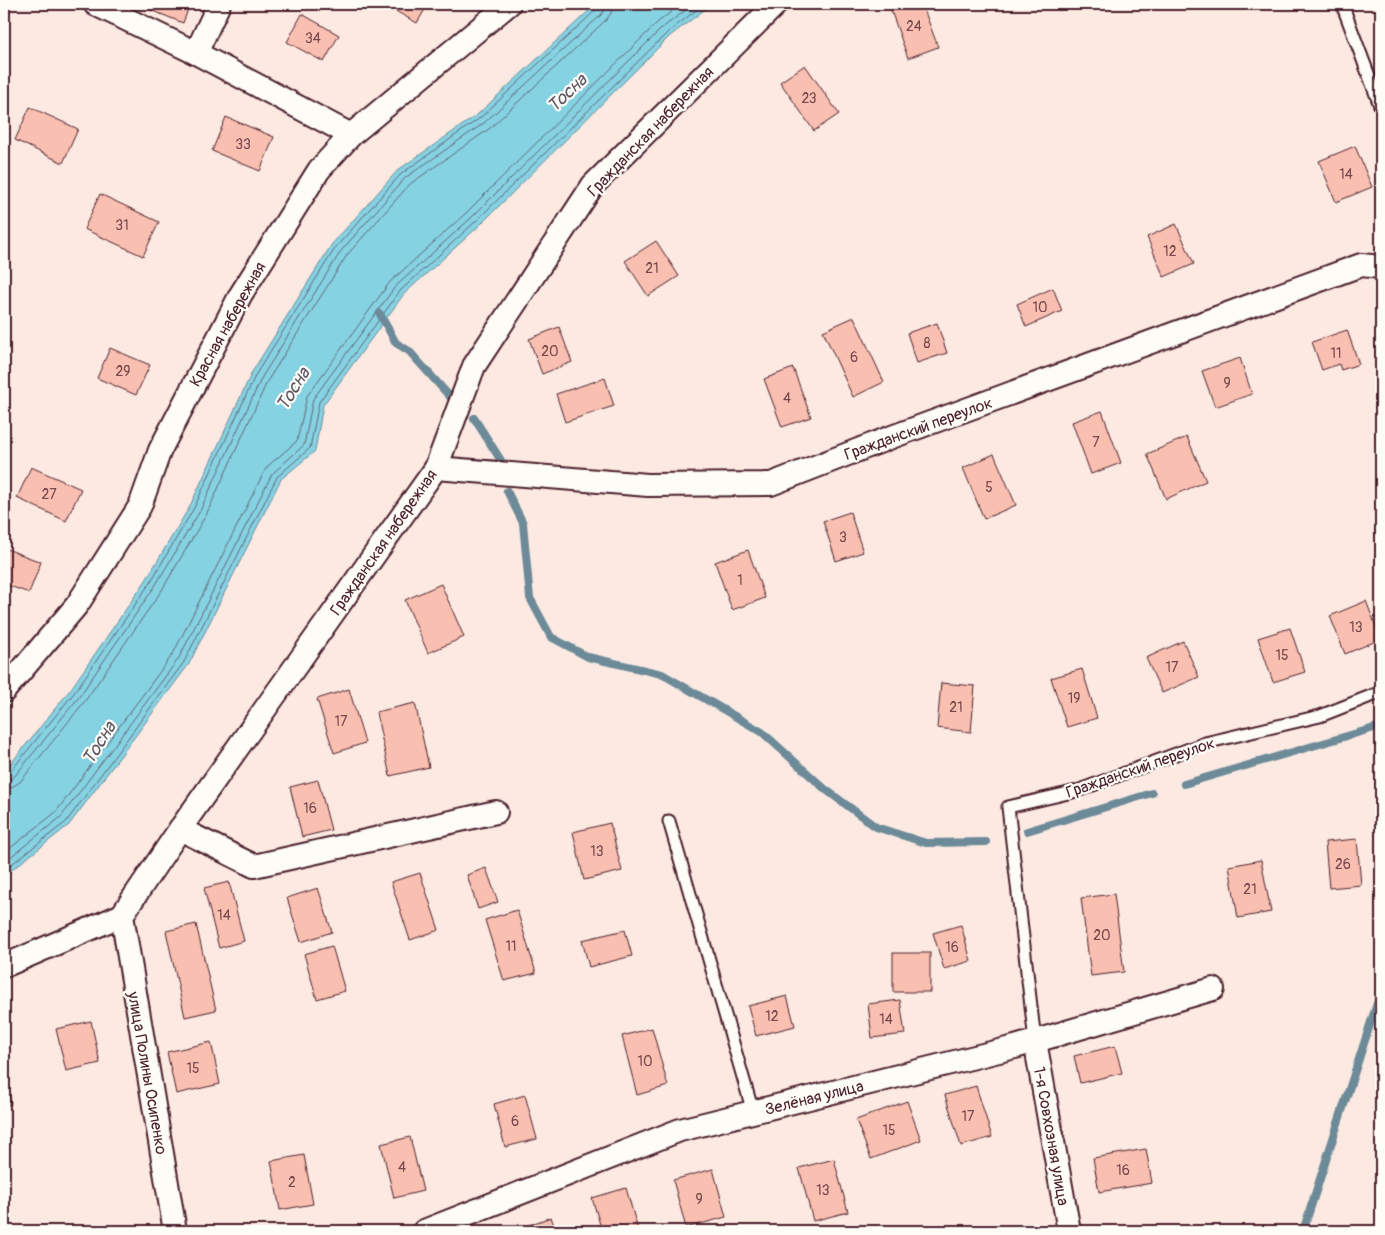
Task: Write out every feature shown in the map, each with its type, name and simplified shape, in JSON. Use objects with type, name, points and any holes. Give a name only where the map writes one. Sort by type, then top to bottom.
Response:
[{"type":"street","points":[[95,4],[196,53],[351,135]]},
{"type":"street","points":[[196,53],[219,4]]},
{"type":"street","name":"Красная набережная","points":[[4,691],[77,605],[140,506],[160,450],[241,294],[319,170],[351,135],[509,4]]},
{"type":"street","name":"Гражданская набережная","points":[[122,915],[180,829],[436,468],[474,366],[593,185],[776,4]]},
{"type":"street","name":"Гражданский переулок","points":[[436,468],[648,485],[771,484],[1361,265],[1381,267]]},
{"type":"street","points":[[180,829],[254,866],[496,812]]},
{"type":"street","points":[[4,966],[122,915]]},
{"type":"street","name":"улица Полины Осипенко","points":[[122,915],[175,1231]]},
{"type":"street","name":"Зелёная улица","points":[[424,1231],[680,1130],[1035,1041],[1213,988]]},
{"type":"street","name":"1-я Совхозная улица","points":[[1035,1041],[1069,1231]]},
{"type":"lane","points":[[1342,4],[1381,108]]},
{"type":"lane","name":"Гражданский переулок","points":[[1035,1041],[1008,807],[1077,791],[1205,743],[1320,716],[1381,692]]},
{"type":"lane","points":[[669,821],[753,1112]]},
{"type":"water","name":"Тосна","points":[[596,4],[712,4],[670,36],[479,226],[404,294],[323,405],[315,451],[281,479],[189,664],[69,825],[4,876],[4,772],[70,690],[146,580],[190,506],[252,372],[332,244],[398,170],[477,115]]},
{"type":"building","points":[[136,4],[190,4],[183,23]]},
{"type":"building","points":[[383,4],[428,4],[417,23]]},
{"type":"building","points":[[922,4],[938,47],[908,58],[889,5]]},
{"type":"building","points":[[302,14],[339,35],[324,62],[287,42]]},
{"type":"building","points":[[805,65],[839,114],[814,131],[780,82]]},
{"type":"building","points":[[30,107],[78,129],[63,163],[15,140]]},
{"type":"building","points":[[226,117],[274,137],[260,171],[212,151]]},
{"type":"building","points":[[1355,146],[1372,187],[1336,202],[1319,161]]},
{"type":"building","points":[[100,194],[159,222],[143,256],[84,229]]},
{"type":"building","points":[[1176,224],[1194,264],[1164,277],[1147,237]]},
{"type":"building","points":[[656,241],[679,276],[648,296],[625,261]]},
{"type":"building","points":[[1053,288],[1062,311],[1026,327],[1017,304]]},
{"type":"building","points":[[854,317],[884,382],[853,397],[823,331]]},
{"type":"building","points":[[937,323],[947,353],[917,363],[907,333]]},
{"type":"building","points":[[559,327],[572,362],[542,374],[529,339]]},
{"type":"building","points":[[1347,330],[1359,364],[1341,370],[1339,364],[1322,370],[1312,342]]},
{"type":"building","points":[[110,348],[150,365],[136,395],[97,378]]},
{"type":"building","points":[[1240,358],[1252,394],[1215,407],[1202,371]]},
{"type":"building","points":[[793,368],[811,417],[782,427],[764,379]]},
{"type":"building","points":[[605,378],[614,406],[565,422],[556,394]]},
{"type":"building","points":[[1102,411],[1121,463],[1091,474],[1072,422]]},
{"type":"building","points":[[1187,437],[1206,481],[1166,499],[1147,454]]},
{"type":"building","points":[[994,454],[1016,505],[984,519],[963,468]]},
{"type":"building","points":[[31,467],[81,489],[66,521],[17,498]]},
{"type":"building","points":[[850,512],[863,552],[836,561],[823,521]]},
{"type":"building","points":[[4,548],[41,562],[29,593],[4,584]]},
{"type":"building","points":[[748,550],[765,598],[732,610],[715,562]]},
{"type":"building","points":[[441,584],[464,637],[428,653],[405,600]]},
{"type":"building","points":[[1366,601],[1381,639],[1345,654],[1330,616]]},
{"type":"building","points":[[1290,628],[1305,672],[1273,682],[1258,638]]},
{"type":"building","points":[[1183,641],[1199,677],[1162,693],[1146,658]]},
{"type":"building","points":[[1082,669],[1097,718],[1067,727],[1051,678]]},
{"type":"building","points":[[941,683],[975,686],[971,732],[937,728]]},
{"type":"building","points":[[349,689],[365,743],[334,753],[317,699]]},
{"type":"building","points":[[415,703],[429,767],[390,776],[376,712]]},
{"type":"building","points":[[318,780],[331,830],[302,837],[290,787]]},
{"type":"building","points":[[610,823],[622,871],[584,880],[573,832]]},
{"type":"building","points":[[1357,839],[1361,885],[1329,888],[1325,842]]},
{"type":"building","points":[[1261,860],[1271,912],[1238,918],[1229,866]]},
{"type":"building","points":[[486,868],[498,902],[478,909],[467,875]]},
{"type":"building","points":[[420,873],[439,930],[410,940],[391,882]]},
{"type":"building","points":[[229,882],[244,941],[219,948],[204,888]]},
{"type":"building","points":[[318,888],[332,932],[301,942],[287,898]]},
{"type":"building","points":[[1114,894],[1124,972],[1091,976],[1081,898]]},
{"type":"building","points":[[517,910],[536,973],[504,981],[485,920]]},
{"type":"building","points":[[196,924],[216,1010],[185,1017],[166,931]]},
{"type":"building","points":[[961,925],[971,961],[944,969],[933,933]]},
{"type":"building","points":[[625,930],[632,956],[589,967],[582,940]]},
{"type":"building","points":[[332,946],[345,991],[317,999],[304,954]]},
{"type":"building","points":[[893,953],[930,953],[930,992],[893,992]]},
{"type":"building","points":[[787,996],[795,1026],[756,1036],[748,1006]]},
{"type":"building","points":[[900,1000],[905,1034],[872,1038],[868,1004]]},
{"type":"building","points":[[91,1021],[100,1063],[66,1071],[56,1029]]},
{"type":"building","points":[[652,1028],[668,1086],[637,1095],[622,1036]]},
{"type":"building","points":[[211,1042],[220,1084],[176,1094],[167,1052]]},
{"type":"building","points":[[1115,1046],[1122,1073],[1080,1083],[1074,1056]]},
{"type":"building","points":[[4,1069],[11,1104],[4,1106]]},
{"type":"building","points":[[976,1086],[992,1137],[961,1146],[945,1095]]},
{"type":"building","points":[[525,1095],[537,1139],[505,1147],[494,1104]]},
{"type":"building","points":[[907,1101],[921,1140],[871,1159],[856,1120]]},
{"type":"building","points":[[410,1137],[423,1191],[394,1198],[381,1144]]},
{"type":"building","points":[[1146,1149],[1152,1183],[1099,1192],[1093,1158]]},
{"type":"building","points":[[304,1155],[313,1204],[280,1210],[271,1161]]},
{"type":"building","points":[[834,1159],[848,1212],[813,1221],[799,1168]]},
{"type":"building","points":[[713,1169],[726,1217],[686,1228],[673,1180]]},
{"type":"building","points":[[626,1188],[638,1230],[602,1231],[592,1198]]},
{"type":"building","points":[[551,1217],[556,1231],[524,1231],[523,1227]]},
{"type":"waterway","points":[[380,314],[396,343],[409,351],[452,399]]},
{"type":"waterway","points":[[474,418],[502,462]]},
{"type":"waterway","points":[[507,491],[523,523],[530,598],[551,637],[588,657],[662,674],[762,732],[825,789],[876,827],[926,843],[986,842]]},
{"type":"waterway","points":[[1184,784],[1381,726]]},
{"type":"waterway","points":[[1027,831],[1152,793]]},
{"type":"waterway","points":[[1303,1231],[1381,991]]}]
